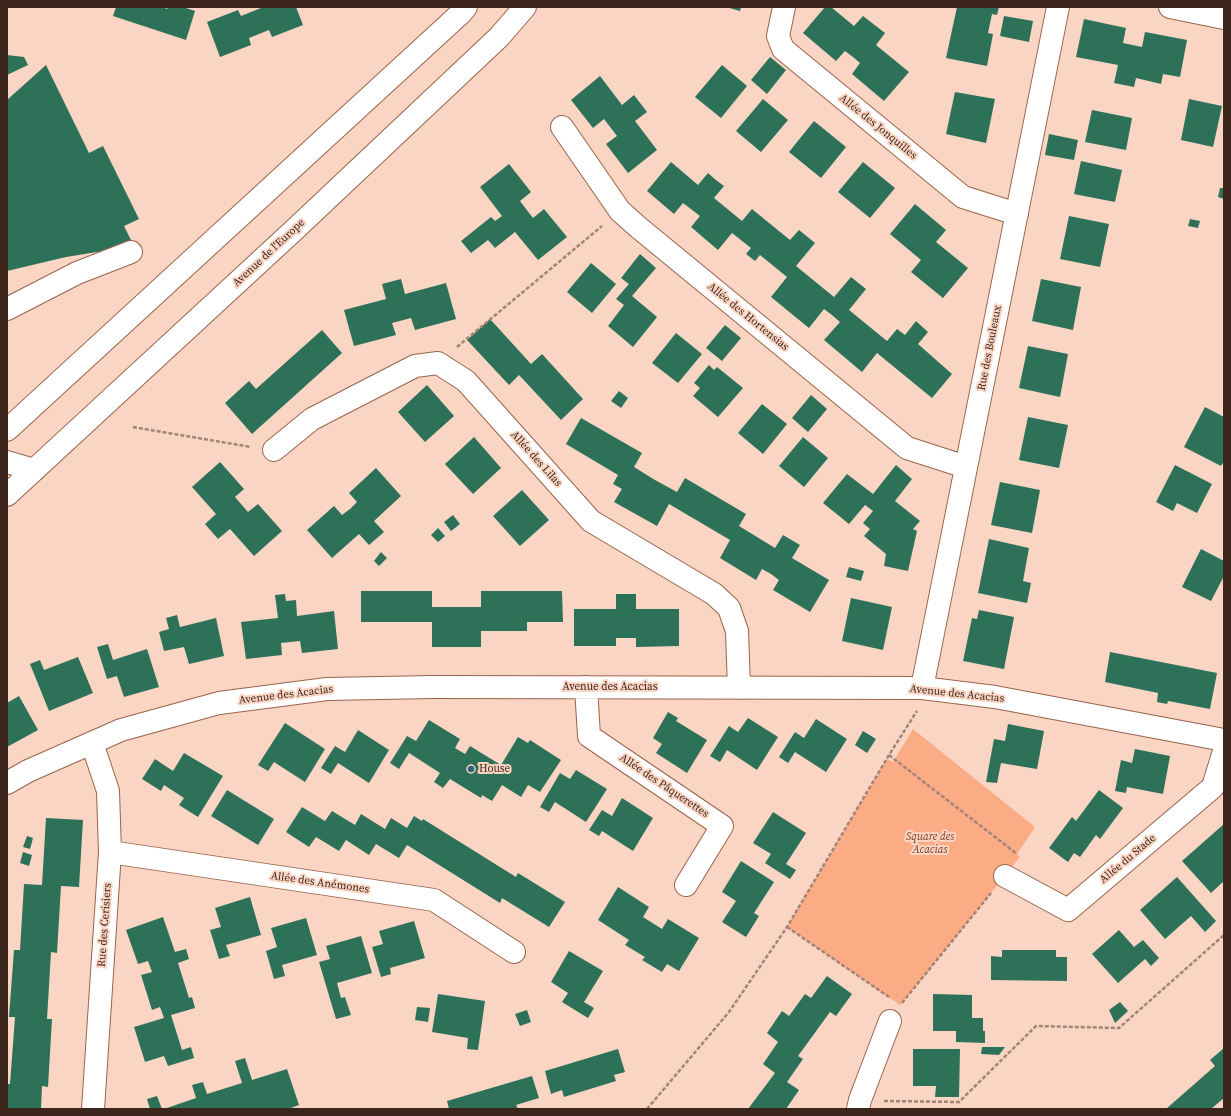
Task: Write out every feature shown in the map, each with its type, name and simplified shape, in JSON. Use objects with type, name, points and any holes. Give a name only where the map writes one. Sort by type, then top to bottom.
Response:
[{"type":"street","points":[[7,430],[443,30],[466,7]]},
{"type":"street","name":"Avenue de l'Europe","points":[[7,495],[292,232],[499,37],[526,7]]},
{"type":"street","name":"Allée des Jonquilles","points":[[784,7],[778,36],[783,49],[963,197],[1017,214]]},
{"type":"street","name":"Rue des Bouleaux","points":[[922,688],[1058,7]]},
{"type":"street","points":[[1170,7],[1224,18]]},
{"type":"street","name":"Allée des Hortensias","points":[[562,127],[620,211],[638,227],[907,448],[966,467]]},
{"type":"street","points":[[7,309],[77,273],[131,252]]},
{"type":"street","points":[[274,450],[312,419],[415,366],[438,363]]},
{"type":"street","name":"Allée des Lilas","points":[[438,363],[466,381],[591,521],[714,594],[729,608],[737,631],[739,688]]},
{"type":"street","points":[[7,462],[34,470]]},
{"type":"street","name":"Avenue des Acacias","points":[[7,782],[28,771],[121,730],[219,703],[327,689],[433,687],[922,688],[995,697],[1224,740]]},
{"type":"street","name":"Allée des Pâquerettes","points":[[586,687],[589,736],[722,826],[686,885]]},
{"type":"street","name":"Rue des Cerisiers","points":[[92,743],[108,791],[110,852],[93,1109]]},
{"type":"street","name":"Allée du Stade","points":[[1005,876],[1068,910],[1213,787],[1224,751]]},
{"type":"street","name":"Allée des Anémones","points":[[110,852],[434,900],[514,952]]},
{"type":"street","points":[[859,1105],[895,1013]]},
{"type":"path","points":[[438,363],[620,211]]},
{"type":"path","points":[[133,427],[274,450]]},
{"type":"path","points":[[647,1109],[729,1012],[787,927],[918,709],[922,688]]},
{"type":"path","points":[[787,927],[895,1013],[1020,857],[889,755]]},
{"type":"path","points":[[859,1105],[959,1102],[1036,1026],[1118,1028],[1224,935]]},
{"type":"green space","name":"Square des Acacias","points":[[913,729],[1035,827],[1017,854],[1020,857],[900,1005],[787,927],[887,759],[893,762]]},
{"type":"building","points":[[116,7],[162,7],[167,9],[168,7],[183,7],[195,11],[186,40],[113,16]]},
{"type":"building","points":[[260,7],[296,7],[303,25],[272,37],[269,30],[249,38],[251,45],[220,57],[207,22],[238,10],[241,16],[261,8]]},
{"type":"building","points":[[726,7],[741,7],[740,11]]},
{"type":"building","points":[[825,7],[831,7],[854,26],[863,16],[885,33],[876,45],[909,72],[884,101],[852,74],[860,63],[853,57],[845,51],[836,61],[803,33]]},
{"type":"building","points":[[957,7],[999,7],[997,15],[992,14],[988,33],[993,34],[987,66],[946,58]]},
{"type":"building","points":[[1004,16],[1033,21],[1029,42],[1000,36]]},
{"type":"building","points":[[1084,19],[1126,28],[1123,43],[1142,47],[1145,32],[1187,40],[1180,77],[1163,74],[1161,84],[1136,78],[1134,87],[1114,83],[1118,65],[1076,57]]},
{"type":"building","points":[[7,55],[24,57],[28,65],[7,75]]},
{"type":"building","points":[[770,57],[786,70],[767,94],[751,80]]},
{"type":"building","points":[[46,65],[89,153],[103,146],[139,219],[124,226],[134,246],[66,257],[7,271],[7,100]]},
{"type":"building","points":[[722,65],[747,86],[721,118],[695,97]]},
{"type":"building","points":[[600,76],[622,105],[634,95],[647,112],[635,121],[657,150],[628,173],[606,144],[617,136],[604,119],[593,128],[571,100]]},
{"type":"building","points":[[955,92],[995,99],[986,143],[946,134]]},
{"type":"building","points":[[763,99],[788,120],[761,152],[736,131]]},
{"type":"building","points":[[1189,99],[1222,106],[1213,147],[1181,140]]},
{"type":"building","points":[[1092,110],[1132,118],[1126,150],[1085,142]]},
{"type":"building","points":[[814,121],[846,147],[821,178],[789,152]]},
{"type":"building","points":[[1049,134],[1078,140],[1074,160],[1045,155]]},
{"type":"building","points":[[1081,161],[1122,170],[1115,202],[1074,194]]},
{"type":"building","points":[[671,162],[698,185],[708,173],[724,186],[714,198],[742,221],[752,209],[790,240],[799,230],[815,243],[796,266],[834,297],[851,277],[866,289],[849,310],[887,341],[897,329],[905,335],[916,321],[928,332],[918,344],[952,374],[932,398],[877,353],[862,372],[824,340],[840,322],[832,315],[824,309],[809,328],[771,297],[787,277],[760,255],[755,261],[746,254],[751,248],[732,233],[718,250],[691,227],[700,216],[683,203],[674,214],[647,191]]},
{"type":"building","points":[[863,162],[895,188],[870,218],[838,192]]},
{"type":"building","points":[[509,164],[531,192],[520,201],[533,218],[544,209],[567,237],[538,260],[515,232],[495,248],[488,240],[471,253],[461,241],[491,217],[495,221],[502,216],[480,187]]},
{"type":"building","points":[[1220,188],[1224,188],[1224,199],[1218,197]]},
{"type":"building","points":[[915,204],[946,230],[936,242],[968,268],[943,298],[911,272],[921,260],[890,234]]},
{"type":"building","points":[[1069,216],[1109,224],[1100,267],[1060,259]]},
{"type":"building","points":[[1190,219],[1200,221],[1198,228],[1188,226]]},
{"type":"building","points":[[640,254],[656,268],[632,296],[657,317],[633,347],[608,326],[624,305],[616,299],[629,284],[621,278]]},
{"type":"building","points":[[591,263],[616,284],[592,313],[567,292]]},
{"type":"building","points":[[401,279],[405,294],[446,283],[456,319],[415,330],[411,318],[392,323],[396,335],[354,346],[344,310],[386,299],[382,284]]},
{"type":"building","points":[[1041,279],[1081,287],[1073,330],[1032,321]]},
{"type":"building","points":[[490,319],[531,364],[542,354],[583,399],[561,420],[519,375],[509,385],[467,340]]},
{"type":"building","points":[[725,325],[741,338],[722,361],[706,348]]},
{"type":"building","points":[[322,330],[342,353],[252,434],[225,403],[249,381],[256,389]]},
{"type":"building","points":[[676,333],[702,354],[678,383],[652,363]]},
{"type":"building","points":[[1028,346],[1068,354],[1060,397],[1019,388]]},
{"type":"building","points":[[709,365],[714,370],[717,367],[743,388],[718,417],[693,396],[700,388],[694,383]]},
{"type":"building","points":[[427,385],[454,416],[425,442],[398,412]]},
{"type":"building","points":[[619,391],[628,398],[621,408],[611,401]]},
{"type":"building","points":[[811,395],[827,409],[808,432],[792,418]]},
{"type":"building","points":[[762,404],[787,424],[763,454],[738,433]]},
{"type":"building","points":[[1205,407],[1224,417],[1224,461],[1221,466],[1184,447]]},
{"type":"building","points":[[1028,417],[1068,425],[1059,468],[1019,460]]},
{"type":"building","points":[[581,418],[642,453],[634,467],[655,480],[677,492],[685,478],[746,514],[739,526],[775,548],[783,535],[800,545],[792,558],[829,580],[810,612],[773,590],[779,580],[771,574],[762,569],[756,580],[720,558],[730,540],[669,504],[657,526],[614,502],[622,489],[613,484],[618,475],[566,444]]},
{"type":"building","points":[[474,437],[501,468],[473,494],[445,464]]},
{"type":"building","points":[[803,437],[828,458],[804,487],[779,466]]},
{"type":"building","points":[[220,462],[244,489],[235,497],[248,512],[258,504],[282,531],[254,556],[230,529],[218,539],[205,524],[216,514],[192,487]]},
{"type":"building","points":[[896,465],[912,479],[895,501],[920,521],[913,529],[917,531],[908,571],[884,566],[886,554],[864,536],[870,529],[863,523],[873,511],[865,505],[849,524],[823,503],[847,474],[873,494]]},
{"type":"building","points":[[1175,465],[1212,484],[1197,513],[1177,503],[1173,511],[1156,502]]},
{"type":"building","points":[[376,468],[401,496],[374,521],[384,532],[369,545],[359,534],[332,558],[307,530],[334,506],[342,515],[350,509],[357,502],[349,493]]},
{"type":"building","points":[[1000,482],[1040,490],[1032,533],[991,525]]},
{"type":"building","points":[[522,490],[549,520],[520,546],[493,516]]},
{"type":"building","points":[[453,515],[460,524],[451,531],[444,522]]},
{"type":"building","points":[[438,528],[445,536],[438,542],[431,535]]},
{"type":"building","points":[[989,539],[1029,548],[1023,581],[1031,583],[1027,603],[978,593]]},
{"type":"building","points":[[1201,549],[1224,561],[1224,576],[1211,601],[1182,587]]},
{"type":"building","points":[[381,552],[387,558],[379,566],[374,561]]},
{"type":"building","points":[[849,567],[864,571],[861,581],[846,577]]},
{"type":"building","points":[[361,591],[432,591],[432,607],[481,607],[481,591],[562,591],[563,622],[527,622],[527,631],[481,631],[481,647],[432,647],[432,622],[361,622]]},
{"type":"building","points":[[285,594],[286,601],[296,600],[297,616],[334,611],[338,649],[302,653],[300,641],[281,643],[282,655],[246,659],[241,622],[278,618],[275,595]]},
{"type":"building","points":[[616,594],[636,594],[636,609],[679,609],[679,646],[636,647],[636,638],[616,638],[616,646],[574,646],[574,609],[616,609]]},
{"type":"building","points":[[851,598],[892,607],[883,650],[842,641]]},
{"type":"building","points":[[979,610],[1014,617],[1004,669],[963,661],[972,618],[977,619]]},
{"type":"building","points":[[177,615],[180,627],[216,618],[224,656],[189,664],[184,647],[164,651],[159,632],[169,629],[166,618]]},
{"type":"building","points":[[108,644],[113,660],[147,649],[159,687],[124,697],[117,676],[107,679],[97,647]]},
{"type":"building","points":[[1110,652],[1217,673],[1210,709],[1168,701],[1167,704],[1157,702],[1158,693],[1105,682]]},
{"type":"building","points":[[78,657],[93,693],[49,711],[30,664],[40,660],[44,670]]},
{"type":"building","points":[[19,696],[38,730],[7,747],[7,703]]},
{"type":"building","points":[[668,712],[678,718],[676,721],[707,740],[687,773],[656,753],[662,744],[653,738]]},
{"type":"building","points":[[748,718],[778,737],[757,770],[727,750],[720,762],[710,756],[729,726],[738,732]]},
{"type":"building","points":[[816,719],[847,739],[826,772],[795,752],[788,763],[779,757],[795,732],[804,738]]},
{"type":"building","points":[[429,720],[460,739],[455,748],[465,754],[470,746],[501,765],[518,737],[528,743],[530,740],[561,760],[540,792],[528,785],[521,797],[502,785],[492,801],[482,795],[481,798],[450,779],[443,788],[434,782],[440,773],[409,753],[399,769],[390,763],[407,736],[416,741]]},
{"type":"building","points":[[285,723],[325,749],[305,782],[274,762],[268,771],[258,765]]},
{"type":"building","points":[[1008,724],[1044,731],[1037,769],[1001,763],[997,783],[986,782],[994,739],[1005,741]]},
{"type":"building","points":[[358,730],[389,750],[369,783],[338,763],[331,774],[321,768],[335,746],[345,752]]},
{"type":"building","points":[[863,731],[876,739],[867,753],[855,745]]},
{"type":"building","points":[[1135,749],[1170,756],[1163,794],[1127,787],[1126,793],[1115,791],[1121,760],[1132,763]]},
{"type":"building","points":[[184,753],[223,776],[198,817],[179,805],[184,798],[164,785],[161,791],[142,779],[155,759],[173,771]]},
{"type":"building","points":[[576,770],[607,789],[586,822],[555,802],[549,812],[540,807],[560,773],[570,779]]},
{"type":"building","points":[[227,790],[274,819],[258,845],[211,816]]},
{"type":"building","points":[[1099,790],[1123,808],[1100,839],[1096,835],[1080,857],[1074,853],[1068,862],[1049,848],[1072,817],[1076,821]]},
{"type":"building","points":[[622,798],[653,818],[633,851],[602,831],[599,836],[589,830],[602,810],[612,816]]},
{"type":"building","points":[[302,807],[325,821],[332,811],[355,825],[361,814],[385,829],[391,818],[407,828],[414,816],[422,821],[423,819],[516,877],[518,873],[565,902],[549,927],[502,898],[500,903],[407,845],[399,858],[376,844],[369,855],[346,840],[339,851],[316,837],[309,847],[286,832]]},
{"type":"building","points":[[773,812],[806,833],[786,864],[796,870],[790,879],[765,863],[771,854],[753,843]]},
{"type":"building","points":[[46,818],[83,820],[79,887],[61,886],[57,953],[51,952],[47,1019],[52,1019],[48,1087],[42,1086],[41,1109],[7,1109],[7,1084],[10,1084],[15,1017],[9,1017],[14,950],[20,950],[24,884],[42,885]]},
{"type":"building","points":[[1224,824],[1224,881],[1211,893],[1182,861]]},
{"type":"building","points":[[27,836],[33,838],[30,849],[23,847]]},
{"type":"building","points":[[23,852],[32,855],[29,866],[20,863]]},
{"type":"building","points":[[741,861],[774,882],[754,913],[759,916],[746,937],[722,922],[736,901],[722,892]]},
{"type":"building","points":[[1177,877],[1216,921],[1205,932],[1191,916],[1165,939],[1140,910]]},
{"type":"building","points":[[618,887],[649,907],[643,917],[662,929],[668,919],[699,938],[679,971],[667,964],[662,972],[642,960],[645,957],[625,945],[629,940],[598,920]]},
{"type":"building","points":[[250,897],[261,935],[226,945],[230,956],[219,959],[210,930],[221,927],[215,908]]},
{"type":"building","points":[[163,917],[175,952],[186,949],[189,959],[178,963],[189,998],[192,997],[195,1008],[171,1015],[182,1050],[191,1047],[194,1058],[168,1066],[164,1056],[145,1062],[134,1027],[164,1018],[160,1007],[152,1010],[141,975],[152,972],[148,961],[138,964],[126,930]]},
{"type":"building","points":[[306,918],[317,955],[282,965],[285,976],[274,979],[266,951],[277,947],[271,928]]},
{"type":"building","points":[[414,921],[425,958],[390,968],[391,974],[381,977],[372,947],[383,944],[379,931]]},
{"type":"building","points":[[1119,930],[1134,947],[1143,940],[1159,958],[1151,966],[1145,959],[1118,983],[1092,954]]},
{"type":"building","points":[[361,936],[372,973],[337,983],[341,998],[345,997],[351,1015],[336,1019],[319,962],[330,959],[326,946]]},
{"type":"building","points":[[1002,950],[1056,950],[1056,957],[1067,957],[1067,981],[991,980],[991,956],[1002,957]]},
{"type":"building","points":[[569,951],[603,971],[584,1002],[594,1008],[588,1018],[562,1002],[568,993],[551,982]]},
{"type":"building","points":[[827,976],[852,994],[836,1016],[830,1012],[798,1056],[803,1059],[787,1082],[799,1090],[786,1109],[748,1109],[775,1073],[763,1064],[778,1042],[767,1033],[782,1011],[789,1016],[805,994],[811,998]]},
{"type":"building","points":[[438,994],[485,1001],[478,1050],[467,1049],[468,1038],[432,1032]]},
{"type":"building","points":[[933,994],[972,995],[972,1018],[983,1018],[985,1043],[956,1042],[956,1031],[933,1031]]},
{"type":"building","points":[[1120,1002],[1128,1011],[1115,1023],[1109,1010]]},
{"type":"building","points":[[417,1007],[430,1008],[428,1022],[415,1020]]},
{"type":"building","points":[[527,1010],[531,1022],[520,1026],[515,1014]]},
{"type":"building","points":[[982,1047],[1005,1047],[999,1055],[981,1054]]},
{"type":"building","points":[[1224,1048],[1224,1098],[1211,1109],[1166,1109],[1215,1066],[1210,1060]]},
{"type":"building","points":[[618,1049],[625,1072],[614,1075],[616,1081],[564,1097],[562,1090],[551,1094],[545,1071]]},
{"type":"building","points":[[913,1049],[960,1049],[959,1097],[935,1097],[936,1086],[913,1086]]},
{"type":"building","points":[[245,1058],[252,1080],[287,1069],[299,1105],[288,1109],[164,1109],[196,1098],[192,1085],[203,1082],[207,1094],[242,1083],[235,1061]]},
{"type":"building","points":[[532,1076],[539,1098],[516,1105],[518,1109],[449,1109],[447,1101]]},
{"type":"building","points":[[157,1096],[162,1109],[150,1109],[147,1099]]},
{"type":"place","name":"House","points":[[471,769]]}]
